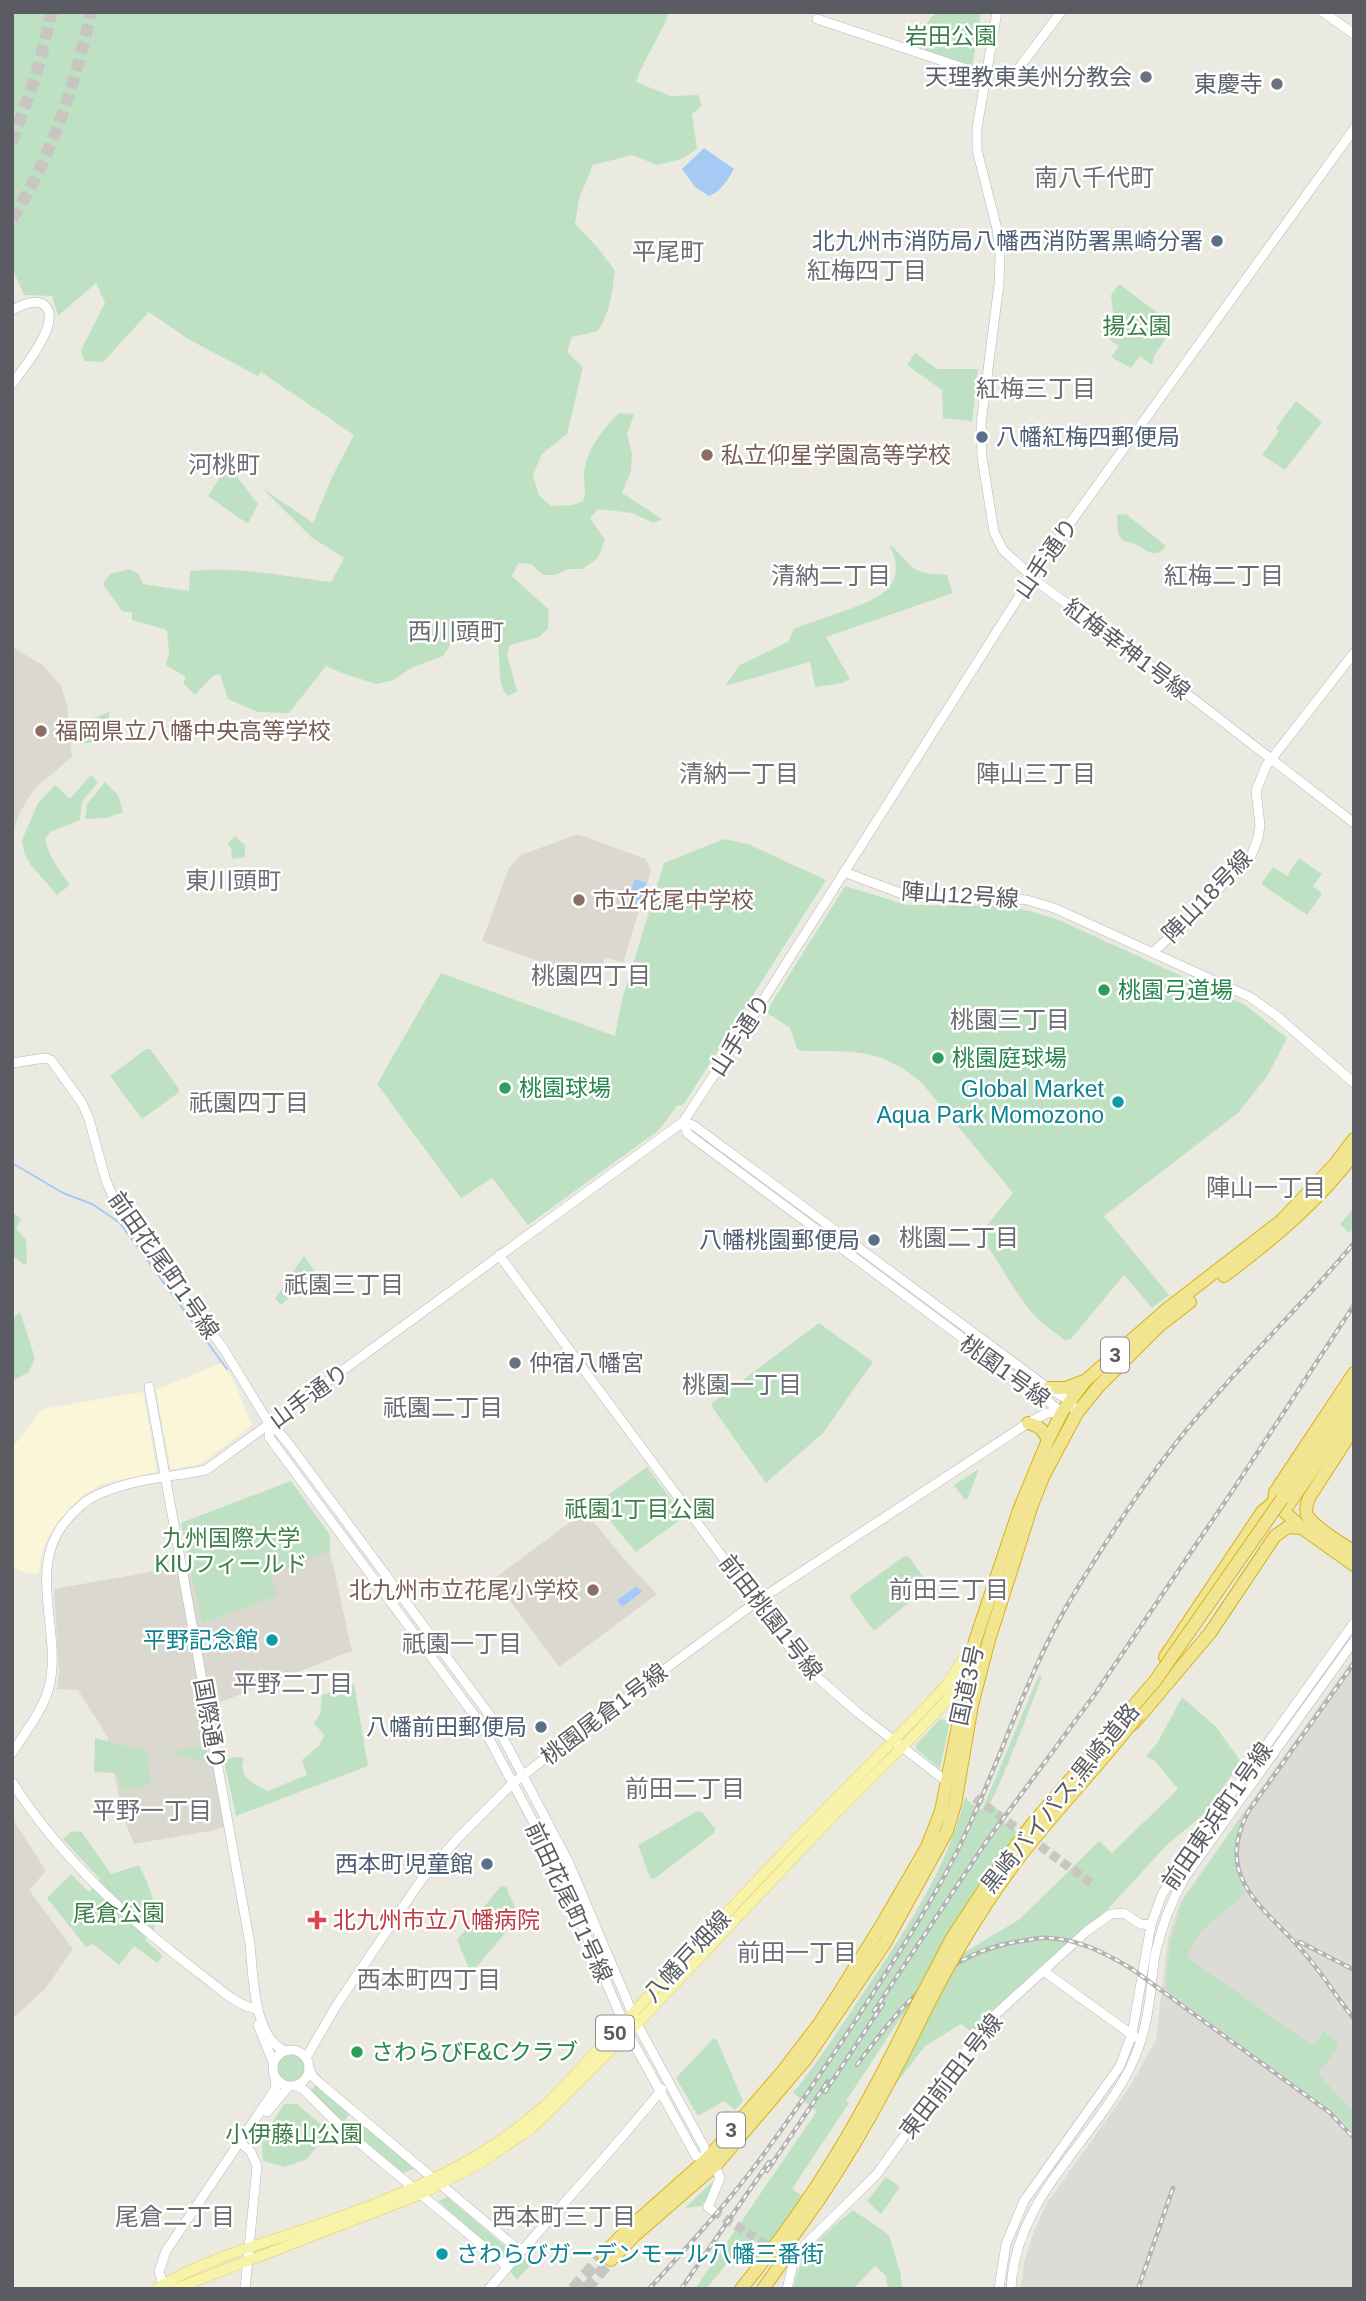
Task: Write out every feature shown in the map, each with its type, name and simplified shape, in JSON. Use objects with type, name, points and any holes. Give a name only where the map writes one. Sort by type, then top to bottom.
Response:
[{"type":"highway","name":"国道3号","points":[[711,2162],[819,2024],[927,1847],[941,1811],[975,1641],[1019,1510],[1062,1412],[1085,1381],[1167,1309],[1281,1221],[1335,1164],[1354,1139]]},
{"type":"highway","name":"国道3号","points":[[607,2257],[627,2230],[711,2162],[806,2059],[884,1944],[938,1851],[955,1804],[972,1705],[989,1640],[1032,1505],[1043,1477],[1077,1413],[1119,1364],[1159,1326],[1284,1230],[1313,1202],[1354,1154]]},
{"type":"highway","points":[[1118,1734],[1221,1572],[1262,1512],[1274,1502],[1275,1492],[1354,1373]]},
{"type":"highway","points":[[1045,1394],[1085,1381]]},
{"type":"highway","name":"黒崎バイパス;黒崎道路","points":[[1118,1734],[1189,1635],[1354,1391]]},
{"type":"highway","name":"黒崎バイパス;黒崎道路","points":[[739,2289],[778,2242],[829,2169],[911,2026],[997,1888],[1195,1639],[1354,1409]]},
{"type":"highway","points":[[1028,1423],[1038,1426],[1048,1440]]},
{"type":"highway","points":[[1321,1529],[1307,1515],[1307,1503],[1351,1433]]},
{"type":"highway","points":[[1274,1502],[1283,1505],[1354,1552]]},
{"type":"highway","points":[[1274,1502],[1302,1528],[1354,1564]]},
{"type":"highway","points":[[1118,1734],[1210,1633],[1240,1586],[1281,1531],[1288,1527],[1302,1528]]},
{"type":"highway","name":"黒崎バイパス;黒崎道路","points":[[751,2289],[837,2175],[878,2104],[911,2026]]},
{"type":"highway","points":[[763,2289],[837,2175]]},
{"type":"main road","name":"八幡戸畑線","points":[[897,1744],[946,1701],[989,1640]]},
{"type":"main road","name":"八幡戸畑線","points":[[161,2287],[411,2187],[482,2162],[532,2128],[831,1818],[947,1684],[975,1641]]},
{"type":"main road","name":"八幡戸畑線","points":[[175,2289],[249,2253],[421,2194],[437,2180]]},
{"type":"street","name":"紅梅幸神1号線","points":[[997,12],[985,75],[976,150],[998,229],[1000,255],[999,284],[981,424],[982,457],[994,533],[1003,550],[1040,584],[1120,642],[1354,822]]},
{"type":"street","points":[[1007,84],[1061,12]]},
{"type":"street","points":[[1323,12],[1354,34]]},
{"type":"street","points":[[817,19],[985,75]]},
{"type":"street","name":"山手通り","points":[[12,1753],[40,1709],[51,1682],[52,1656],[46,1581],[49,1555],[60,1528],[82,1503],[95,1495],[119,1487],[206,1471],[683,1122],[1032,576],[1354,130]]},
{"type":"street","points":[[12,384],[39,347],[50,319],[49,311],[43,304],[35,302],[17,308]]},
{"type":"street","name":"陣山18号線","points":[[1153,952],[1188,921],[1252,853],[1260,825],[1256,791],[1266,766],[1354,653]]},
{"type":"street","name":"陣山12号線","points":[[844,872],[898,894],[918,897],[995,897],[1027,900],[1054,908],[1250,997],[1270,1010],[1354,1083]]},
{"type":"street","name":"前田花尾町1号線","points":[[12,1063],[45,1058],[51,1060],[78,1096],[89,1119],[104,1176],[130,1225],[223,1348],[270,1425],[278,1430],[288,1443],[494,1721],[568,1861],[635,2019],[711,2162]]},
{"type":"street","name":"桃園1号線","points":[[683,1122],[693,1125],[786,1193],[1045,1394],[1062,1412],[1077,1413]]},
{"type":"street","name":"前田桃園1号線","points":[[499,1255],[801,1663],[817,1679],[946,1782]]},
{"type":"street","name":"国際通り","points":[[149,1387],[250,1944],[256,2009],[276,2046],[291,2050]]},
{"type":"street","points":[[1045,1394],[1047,1413],[1062,1412]]},
{"type":"street","name":"桃園1号線","points":[[1045,1394],[1070,1401],[1077,1413]]},
{"type":"street","name":"桃園尾倉1号線","points":[[306,2058],[336,2006],[422,1880],[457,1839],[512,1784],[756,1602],[983,1452],[1047,1413]]},
{"type":"street","name":"前田花尾町1号線","points":[[270,1425],[269,1437],[483,1727],[555,1863],[626,2028],[696,2156],[711,2162]]},
{"type":"street","name":"前田東浜町1号線","points":[[999,2289],[1006,2245],[1024,2201],[1120,2066],[1132,2034],[1151,1925],[1161,1897],[1173,1875],[1354,1623]]},
{"type":"street","name":"前田東浜町1号線","points":[[1011,2289],[1012,2269],[1022,2233],[1039,2198],[1111,2099],[1141,2043],[1149,2006],[1155,1952],[1172,1900],[1185,1877],[1354,1641]]},
{"type":"street","points":[[12,1782],[50,1835],[96,1886],[173,1954],[239,2003],[256,2009],[260,2029],[274,2062]]},
{"type":"street","name":"東田前田1号線","points":[[787,2289],[792,2259],[811,2237],[877,2174],[985,2024],[1087,1931],[1111,1914],[1124,1913],[1140,1924],[1151,1925]]},
{"type":"street","points":[[1045,1972],[1141,2043]]},
{"type":"street","points":[[161,2287],[160,2268],[166,2251],[241,2143],[276,2087],[272,2070],[278,2054],[307,2042],[336,2006]]},
{"type":"street","points":[[291,2050],[306,2058],[313,2077],[322,2085],[520,2251]]},
{"type":"street","points":[[241,2143],[292,2086],[306,2079],[309,2068]]},
{"type":"street","points":[[275,2079],[304,2090],[331,2119],[507,2266]]},
{"type":"street","points":[[489,2289],[520,2251],[597,2168],[668,2080]]},
{"type":"street","points":[[241,2143],[251,2152],[257,2166],[246,2289]]},
{"type":"street","points":[[711,2162],[720,2178],[708,2207],[713,2211]]},
{"type":"shaded area","name":"福岡県立八幡中央高等学校","points":[[12,647],[43,665],[61,686],[67,705],[72,757],[35,788],[20,812],[12,833]]},
{"type":"shaded area","points":[[575,835],[646,859],[651,871],[623,963],[605,957],[598,982],[482,941],[509,868],[521,855]]},
{"type":"shaded area","points":[[221,1363],[233,1380],[252,1425],[203,1463],[171,1470],[156,1390]]},
{"type":"shaded area","points":[[143,1392],[157,1472],[102,1484],[82,1496],[50,1534],[42,1551],[38,1574],[26,1573],[12,1567],[12,1448],[42,1409]]},
{"type":"shaded area","points":[[291,1481],[330,1535],[330,1551],[352,1651],[208,1707],[229,1825],[216,1830],[134,1844],[122,1814],[107,1736],[78,1690],[57,1689],[59,1671],[54,1589],[189,1565],[181,1523]]},
{"type":"shaded area","name":"北九州市立花尾小学校","points":[[585,1511],[657,1594],[559,1667],[494,1579]]},
{"type":"shaded area","points":[[1354,1657],[1354,2289],[1021,2289],[1024,2263],[1034,2231],[1047,2203],[1129,2088],[1156,2040],[1168,1939],[1180,1902]]},
{"type":"shaded area","points":[[12,1818],[46,1871],[29,1890],[73,1949],[45,1989],[12,2019]]},
{"type":"green space","points":[[12,12],[669,12],[636,82],[671,96],[698,95],[702,106],[692,114],[697,149],[682,159],[657,165],[632,155],[593,165],[579,199],[575,224],[615,271],[608,310],[598,331],[572,337],[567,352],[583,367],[567,434],[542,454],[533,475],[539,495],[551,506],[573,505],[583,501],[584,472],[597,440],[619,413],[634,414],[627,434],[632,453],[631,471],[622,493],[662,519],[654,523],[632,513],[598,509],[590,518],[605,540],[598,558],[582,569],[543,575],[531,564],[518,563],[512,576],[549,610],[548,629],[539,637],[510,645],[507,654],[517,691],[508,696],[503,689],[497,640],[489,620],[473,617],[443,656],[411,668],[394,680],[376,684],[326,666],[289,713],[258,712],[228,699],[220,674],[213,676],[195,695],[183,683],[186,677],[166,665],[169,652],[167,630],[132,620],[132,613],[122,611],[103,584],[110,574],[129,569],[138,573],[143,584],[189,591],[190,571],[260,572],[331,582],[344,558],[311,537],[262,488],[313,523],[332,477],[354,435],[261,372],[258,376],[188,339],[149,312],[103,362],[84,361],[81,350],[105,303],[96,283],[58,316],[52,296],[24,295],[12,268]]},
{"type":"green space","name":"岩田公園","points":[[936,12],[981,12],[972,68],[913,47],[921,30]]},
{"type":"green space","name":"揚公園","points":[[1119,284],[1166,319],[1161,326],[1169,333],[1154,356],[1152,365],[1140,356],[1131,368],[1111,357],[1119,346],[1105,336],[1114,322],[1111,295]]},
{"type":"green space","points":[[915,353],[937,369],[978,369],[972,421],[943,418],[942,390],[907,365]]},
{"type":"green space","points":[[1296,401],[1322,422],[1285,470],[1262,455],[1279,431],[1276,428]]},
{"type":"green space","points":[[228,465],[258,504],[248,524],[208,496]]},
{"type":"green space","points":[[1126,514],[1166,546],[1154,553],[1122,540],[1118,533],[1117,515]]},
{"type":"green space","points":[[891,545],[913,568],[924,573],[947,575],[953,593],[826,637],[850,679],[842,683],[815,687],[810,662],[725,686],[740,665],[788,642],[794,629],[866,603],[886,591],[896,573]]},
{"type":"green space","points":[[109,712],[109,734],[98,742],[77,744],[73,731],[79,724]]},
{"type":"green space","points":[[91,775],[98,782],[82,802],[80,820],[50,832],[45,839],[52,858],[70,885],[57,895],[30,864],[22,840],[38,803],[55,785],[70,799]]},
{"type":"green space","points":[[105,782],[118,795],[123,812],[107,818],[85,819],[87,804]]},
{"type":"green space","points":[[235,836],[245,845],[245,857],[232,859],[231,848],[227,844]]},
{"type":"green space","points":[[724,839],[748,844],[826,880],[684,1104],[677,1106],[659,1130],[528,1225],[492,1178],[461,1198],[377,1084],[441,973],[615,1036],[622,1000],[664,863]]},
{"type":"green space","points":[[1299,858],[1322,874],[1313,886],[1322,894],[1307,915],[1261,884],[1273,867],[1287,876]]},
{"type":"green space","points":[[845,886],[907,905],[1005,906],[1059,920],[1245,1005],[1287,1038],[1268,1075],[1238,1113],[1104,1216],[1169,1295],[1152,1308],[1124,1275],[1071,1339],[1065,1340],[1045,1325],[1020,1297],[979,1235],[1013,1193],[922,1083],[893,1063],[879,1057],[852,1052],[797,1049],[790,1028],[766,1012]]},
{"type":"green space","points":[[146,1049],[150,1049],[179,1089],[178,1093],[142,1119],[110,1076]]},
{"type":"green space","points":[[1354,1208],[1354,1228],[1349,1233],[1340,1224]]},
{"type":"green space","points":[[12,1212],[21,1219],[16,1228],[26,1240],[27,1263],[24,1265],[12,1255]]},
{"type":"green space","points":[[304,1256],[316,1273],[281,1305],[275,1299]]},
{"type":"green space","points":[[20,1312],[35,1358],[29,1372],[12,1381],[12,1320]]},
{"type":"green space","points":[[819,1323],[873,1362],[823,1433],[766,1483],[712,1407],[712,1403]]},
{"type":"green space","name":"祇園1丁目公園","points":[[647,1467],[684,1517],[636,1552],[596,1504]]},
{"type":"green space","points":[[979,1469],[968,1498],[964,1499],[954,1485]]},
{"type":"green space","name":"九州国際大学 KIUフィールド","points":[[291,1481],[330,1535],[330,1551],[270,1575],[278,1595],[202,1624],[181,1523]]},
{"type":"green space","points":[[904,1556],[909,1557],[927,1582],[912,1600],[874,1631],[851,1600],[851,1595]]},
{"type":"green space","points":[[1039,1675],[1042,1677],[990,1804],[1003,1813],[999,1819],[1019,1833],[960,1955],[1020,1919],[1099,1841],[1112,1853],[1178,1789],[1155,1761],[1146,1756],[1158,1742],[1182,1697],[1216,1727],[1241,1762],[1206,1812],[1166,1846],[1107,1910],[989,2014],[974,2034],[961,2024],[925,2046],[894,2086],[948,1977],[909,2009],[846,2101],[849,2103],[792,2189],[804,2197],[753,2265],[733,2256],[706,2289],[695,2289],[817,2111],[793,2093],[835,2036],[921,1903],[947,1851],[965,1796],[982,1810]]},
{"type":"green space","points":[[354,1684],[368,1766],[236,1816],[224,1761],[237,1757],[244,1759],[243,1770],[248,1779],[268,1791],[309,1774],[302,1760],[319,1746],[324,1735],[314,1723],[320,1714],[322,1695]]},
{"type":"green space","points":[[940,1719],[950,1721],[940,1769],[916,1749],[916,1745]]},
{"type":"green space","points":[[95,1738],[147,1751],[151,1784],[121,1791],[117,1773],[94,1772]]},
{"type":"green space","points":[[205,1746],[208,1763],[168,1752]]},
{"type":"green space","points":[[698,1811],[703,1813],[715,1829],[714,1833],[654,1879],[650,1878],[638,1845]]},
{"type":"green space","points":[[1244,1813],[1238,1835],[1236,1863],[1245,1894],[1200,1932],[1187,1957],[1313,2046],[1324,2031],[1340,2044],[1318,2074],[1354,2112],[1354,2134],[1314,2098],[1165,1989],[1170,1944],[1182,1902]]},
{"type":"green space","name":"尾倉公園","points":[[81,1831],[111,1874],[139,1865],[156,1912],[154,1928],[145,1940],[163,1956],[157,1963],[134,1946],[119,1965],[93,1944],[86,1947],[47,1898],[71,1874],[89,1892],[100,1879],[63,1839],[71,1832]]},
{"type":"green space","points":[[501,1886],[506,1887],[519,1917],[473,1971],[470,1971],[457,1940]]},
{"type":"green space","points":[[714,2038],[743,2101],[735,2110],[724,2101],[698,2116],[676,2078]]},
{"type":"green space","points":[[291,2055],[301,2059],[305,2069],[301,2079],[291,2083],[281,2079],[277,2069],[281,2059]]},
{"type":"green space","points":[[316,2085],[350,2113],[344,2122],[309,2092]]},
{"type":"green space","name":"小伊藤山公園","points":[[284,2104],[297,2104],[329,2131],[307,2159],[285,2167],[263,2161],[262,2140]]},
{"type":"green space","points":[[358,2120],[416,2168],[403,2173],[353,2131],[352,2127]]},
{"type":"green space","points":[[886,2177],[900,2187],[881,2214],[867,2201]]},
{"type":"green space","points":[[713,2181],[701,2206],[685,2208]]},
{"type":"green space","points":[[447,2197],[508,2249],[501,2256],[438,2201]]},
{"type":"green space","points":[[853,2210],[889,2235],[901,2275],[902,2289],[888,2289],[886,2276],[875,2266],[853,2289],[793,2289],[796,2276],[808,2253]]},
{"type":"green space","points":[[519,2257],[531,2264],[517,2280],[510,2268]]},
{"type":"water","points":[[704,148],[734,169],[721,188],[709,196],[695,187],[682,169]]},
{"type":"water","points":[[635,879],[647,883],[639,907],[627,903]]},
{"type":"water","points":[[637,1586],[642,1592],[622,1607],[617,1600]]},
{"type":"waterway","points":[[12,1163],[63,1193],[92,1204],[120,1223],[227,1369]]},
{"type":"tunnel","points":[[12,142],[36,76],[52,12]]},
{"type":"tunnel","points":[[12,219],[39,170],[70,93],[91,12]]},
{"type":"tunnel","points":[[975,1798],[1092,1884]]},
{"type":"tunnel","points":[[713,2211],[775,2250]]},
{"type":"tunnel","points":[[573,2289],[603,2255]]},
{"type":"tunnel","points":[[586,2289],[611,2260]]},
{"type":"railway","points":[[649,2289],[721,2209],[761,2158],[832,2057],[908,1938],[962,1841],[1053,1631],[1082,1580],[1124,1516],[1168,1453],[1204,1409],[1354,1243]]},
{"type":"railway","points":[[874,2011],[986,1842],[1095,1694],[1354,1305]]},
{"type":"railway","points":[[1354,1663],[1248,1812],[1239,1834],[1237,1854],[1239,1871],[1246,1887],[1306,1954],[1354,2019]]},
{"type":"railway","points":[[857,2065],[908,2002],[947,1969],[994,1947],[1038,1938],[1059,1939],[1092,1948],[1132,1969],[1329,2112],[1354,2138]]},
{"type":"railway","points":[[1300,1942],[1354,1970]]},
{"type":"railway","points":[[825,2092],[883,2004]]},
{"type":"railway","points":[[767,2171],[828,2081]]},
{"type":"railway","points":[[681,2289],[769,2162]]},
{"type":"railway","points":[[1138,2289],[1173,2188]]},
{"type":"place","name":"天理教東美州分教会","points":[[1146,77]]},
{"type":"place","name":"東慶寺","points":[[1277,84]]},
{"type":"place","name":"北九州市消防局八幡西消防署黒崎分署","points":[[1217,241]]},
{"type":"place","name":"八幡紅梅四郵便局","points":[[982,437]]},
{"type":"place","name":"私立仰星学園高等学校","points":[[707,455]]},
{"type":"place","name":"福岡県立八幡中央高等学校","points":[[41,731]]},
{"type":"place","name":"市立花尾中学校","points":[[579,900]]},
{"type":"place","name":"桃園弓道場","points":[[1104,990]]},
{"type":"place","name":"桃園庭球場","points":[[938,1058]]},
{"type":"place","name":"桃園球場","points":[[505,1088]]},
{"type":"place","name":"Global Market Aqua Park Momozono","points":[[1118,1102]]},
{"type":"place","name":"八幡桃園郵便局","points":[[874,1240]]},
{"type":"place","name":"仲宿八幡宮","points":[[515,1363]]},
{"type":"place","name":"北九州市立花尾小学校","points":[[593,1590]]},
{"type":"place","name":"平野記念館","points":[[272,1640]]},
{"type":"place","name":"八幡前田郵便局","points":[[541,1727]]},
{"type":"place","name":"西本町児童館","points":[[487,1864]]},
{"type":"place","name":"北九州市立八幡病院","points":[[317,1920]]},
{"type":"place","name":"さわらびF&Cクラブ","points":[[357,2052]]},
{"type":"place","name":"さわらびガーデンモール八幡三番街","points":[[442,2254]]},
{"type":"district","name":"南八千代町","points":[[1094,178]]},
{"type":"district","name":"平尾町","points":[[668,252]]},
{"type":"district","name":"紅梅四丁目","points":[[867,271]]},
{"type":"district","name":"紅梅三丁目","points":[[1036,389]]},
{"type":"district","name":"河桃町","points":[[224,465]]},
{"type":"district","name":"清納二丁目","points":[[831,576]]},
{"type":"district","name":"紅梅二丁目","points":[[1224,576]]},
{"type":"district","name":"西川頭町","points":[[456,632]]},
{"type":"district","name":"清納一丁目","points":[[739,774]]},
{"type":"district","name":"陣山三丁目","points":[[1036,774]]},
{"type":"district","name":"東川頭町","points":[[233,881]]},
{"type":"district","name":"桃園四丁目","points":[[591,976]]},
{"type":"district","name":"桃園三丁目","points":[[1010,1020]]},
{"type":"district","name":"祇園四丁目","points":[[249,1103]]},
{"type":"district","name":"陣山一丁目","points":[[1266,1188]]},
{"type":"district","name":"桃園二丁目","points":[[959,1238]]},
{"type":"district","name":"祇園三丁目","points":[[344,1285]]},
{"type":"district","name":"桃園一丁目","points":[[742,1385]]},
{"type":"district","name":"祇園二丁目","points":[[443,1408]]},
{"type":"district","name":"前田三丁目","points":[[949,1590]]},
{"type":"district","name":"祇園一丁目","points":[[462,1644]]},
{"type":"district","name":"平野二丁目","points":[[293,1684]]},
{"type":"district","name":"前田二丁目","points":[[685,1789]]},
{"type":"district","name":"平野一丁目","points":[[152,1811]]},
{"type":"district","name":"前田一丁目","points":[[797,1953]]},
{"type":"district","name":"西本町四丁目","points":[[429,1980]]},
{"type":"district","name":"尾倉二丁目","points":[[175,2217]]},
{"type":"district","name":"西本町三丁目","points":[[564,2217]]}]
